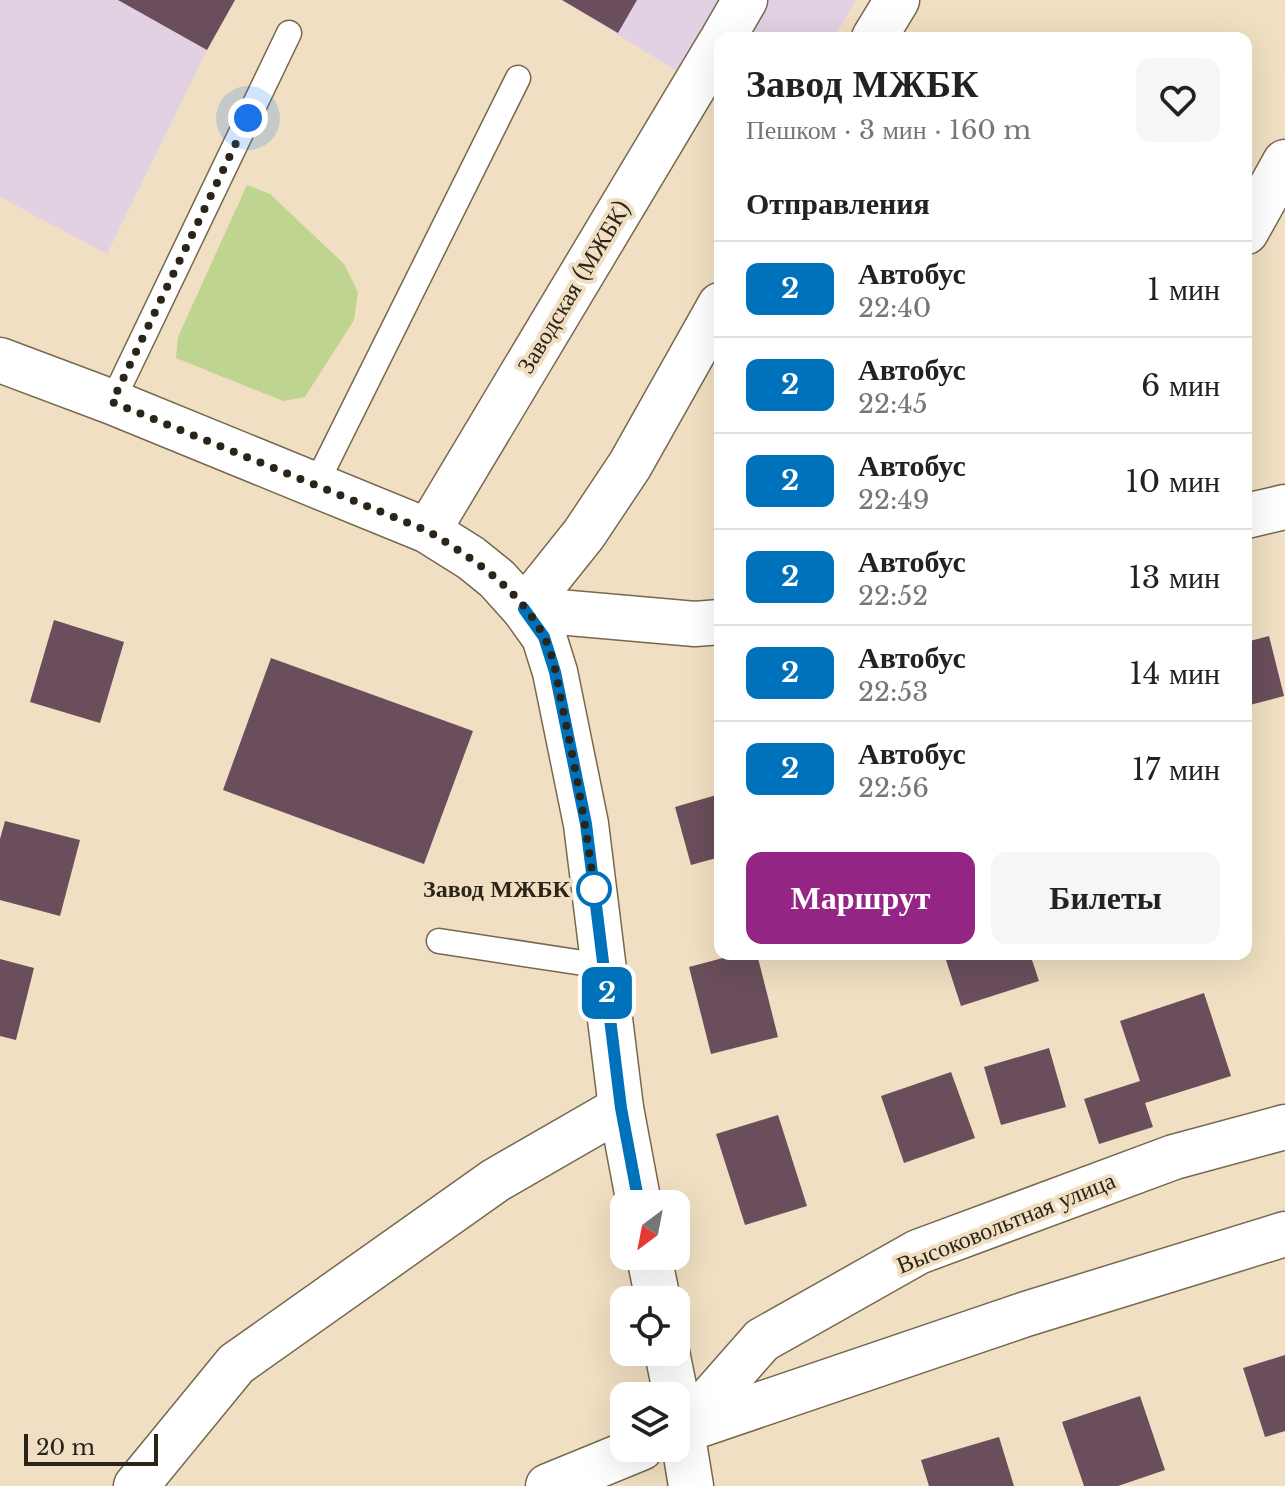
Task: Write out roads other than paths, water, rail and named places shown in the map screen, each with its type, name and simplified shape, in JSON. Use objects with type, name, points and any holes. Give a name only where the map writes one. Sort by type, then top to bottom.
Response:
[{"type":"street","points":[[726,32],[745,0]]},
{"type":"street","points":[[878,32],[897,0]]},
{"type":"street","name":"Заводская (МЖБК)","points":[[428,531],[714,53]]},
{"type":"street","points":[[1252,221],[1285,162]]},
{"type":"street","points":[[524,609],[584,534],[630,465],[714,316]]},
{"type":"street","points":[[0,360],[112,402],[428,531],[497,579],[524,609],[544,637],[555,672],[586,824],[621,1108],[636,1190]]},
{"type":"street","points":[[1252,515],[1285,507]]},
{"type":"street","points":[[524,609],[695,624],[714,622]]},
{"type":"street","points":[[136,1486],[236,1364],[496,1180],[621,1108]]},
{"type":"street","name":"Высоковольтная улица","points":[[690,1403],[762,1340],[918,1252],[1174,1157],[1285,1127]]},
{"type":"street","points":[[690,1411],[1026,1314],[1285,1234]]},
{"type":"street","points":[[548,1486],[610,1461]]},
{"type":"street","points":[[687,1462],[691,1486]]},
{"type":"lane","points":[[112,402],[289,33]]},
{"type":"lane","points":[[316,484],[518,78]]},
{"type":"lane","points":[[439,941],[603,966]]},
{"type":"place","name":"Завод МЖБК","points":[[594,889]]}]
